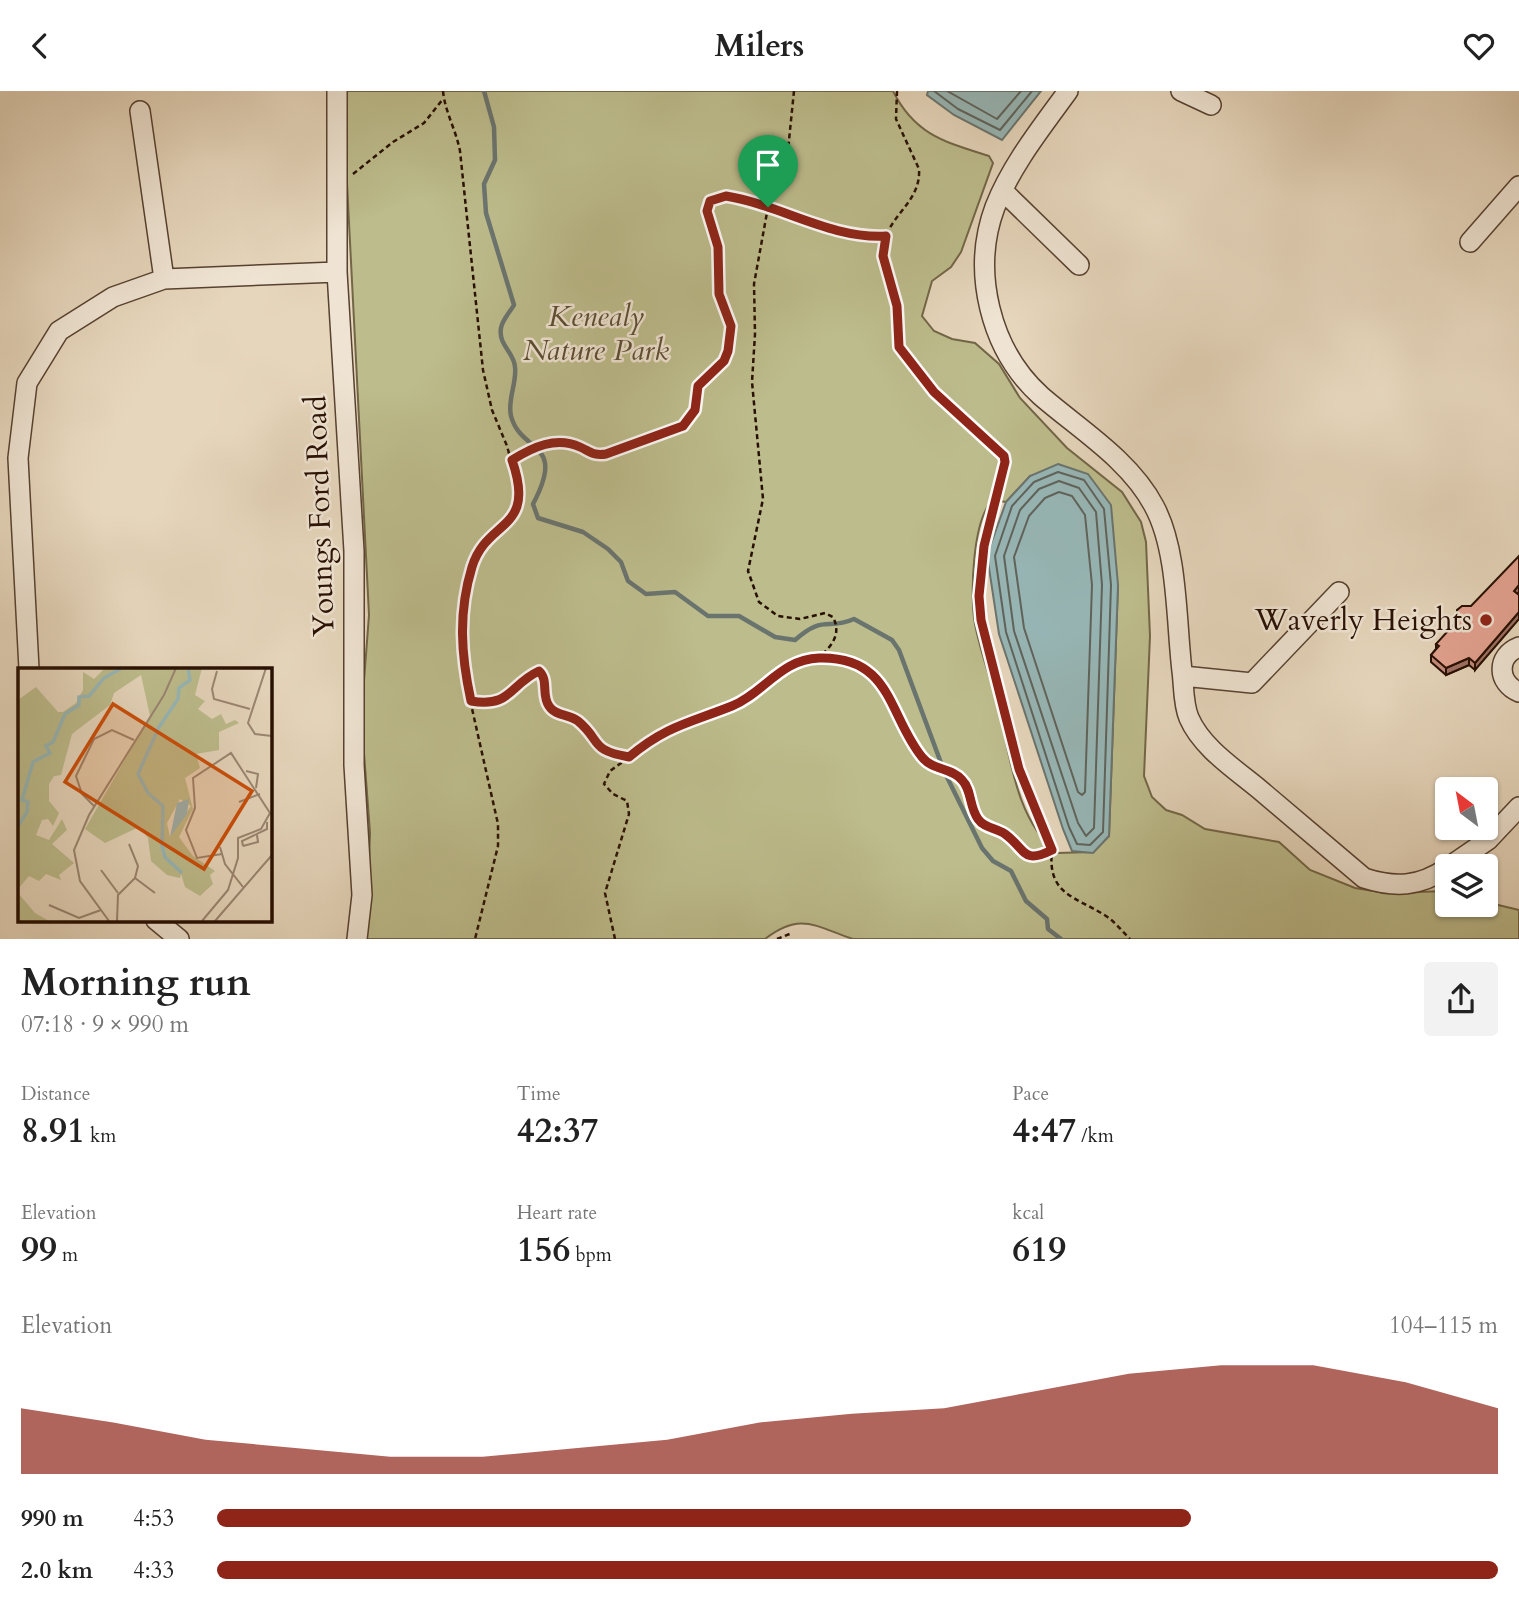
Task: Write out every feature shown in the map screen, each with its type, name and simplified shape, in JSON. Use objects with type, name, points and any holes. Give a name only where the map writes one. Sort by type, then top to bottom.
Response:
[{"type":"street","name":"Youngs Ford Road","points":[[337,91],[337,272],[354,551],[354,765],[362,895],[357,939]]},
{"type":"street","points":[[1069,91],[1027,147],[995,207],[988,240],[986,277],[989,308],[999,339],[1015,367],[1038,393],[1135,477],[1154,506],[1167,539],[1189,718],[1209,746],[1364,878],[1383,884],[1410,886],[1435,874]]},
{"type":"street","points":[[1181,91],[1211,105]]},
{"type":"street","points":[[140,111],[164,279]]},
{"type":"street","points":[[1470,242],[1519,186]]},
{"type":"street","points":[[1003,191],[1079,265]]},
{"type":"street","points":[[29,668],[18,458],[27,383],[59,331],[113,297],[164,279],[337,272]]},
{"type":"street","points":[[1183,675],[1252,683],[1339,592]]},
{"type":"street","points":[[1519,647],[1505,657],[1501,670],[1505,682],[1519,692]]},
{"type":"street","points":[[1468,854],[1488,840],[1519,807]]},
{"type":"street","points":[[157,921],[179,939]]},
{"type":"path","points":[[443,91],[460,151],[482,370],[492,410],[512,460],[519,490],[513,519],[480,550],[465,601],[462,660],[498,824],[498,846],[475,939]]},
{"type":"path","points":[[615,939],[605,893],[627,828],[629,806],[627,801],[613,794],[604,784],[610,771],[670,728],[733,706],[788,666],[817,658],[834,643],[837,627],[833,617],[825,613],[800,619],[778,616],[759,602],[748,571],[762,499],[752,382],[754,284],[768,207],[786,159],[794,91]]},
{"type":"path","points":[[897,91],[896,119],[919,169],[920,177],[918,189],[886,236],[883,256],[895,298],[899,347],[934,392],[1004,456],[1005,462],[984,546],[979,596],[981,620],[1019,769],[1052,850],[1054,880],[1065,894],[1108,917],[1130,939]]},
{"type":"path","points":[[336,178],[356,173],[384,148],[412,133],[444,98]]},
{"type":"path","points":[[512,460],[534,448],[553,443],[579,446],[595,455],[606,454],[683,426],[695,410],[698,386],[724,361],[730,339],[731,326],[719,294],[718,247],[709,221],[708,205],[716,197],[726,196],[768,207],[842,233],[886,236]]},
{"type":"path","points":[[817,658],[853,666],[879,681],[891,697],[921,757],[929,766],[957,775],[965,782],[976,817],[982,824],[1004,834],[1030,857],[1052,850]]},
{"type":"path","points":[[471,701],[491,703],[501,700],[539,671],[544,677],[548,705],[553,711],[580,723],[595,744],[603,750],[629,757]]},
{"type":"path","points":[[777,939],[792,933]]},
{"type":"green space","name":"Kenealy Nature Park","points":[[347,91],[893,91],[911,118],[921,127],[945,141],[989,156],[993,163],[961,252],[951,267],[932,281],[922,316],[934,331],[952,339],[975,343],[999,364],[1020,398],[1067,448],[1122,492],[1141,522],[1146,542],[1150,636],[1144,776],[1152,797],[1166,810],[1182,815],[1205,829],[1279,842],[1310,870],[1355,888],[1386,893],[1435,891],[1435,917],[1498,917],[1498,905],[1519,910],[1519,939],[853,939],[818,926],[799,924],[789,925],[765,939],[366,939],[370,833],[363,740],[363,694],[369,615],[343,105]],"holes":[[[1030,476],[1118,585],[1109,836],[1093,852],[1057,853],[1033,825],[1018,791],[975,624],[974,559],[986,510],[993,500],[1006,502]]]},
{"type":"water","points":[[928,91],[1041,91],[1002,140],[954,115],[927,95]]},
{"type":"water","points":[[1058,464],[1088,474],[1111,505],[1118,585],[1109,836],[1093,853],[1072,851],[1063,829],[999,634],[987,555],[1006,502],[1030,476]]},
{"type":"building","name":"Waverly Heights","points":[[1519,556],[1519,585],[1514,591],[1519,595],[1519,612],[1475,663],[1469,658],[1446,668],[1431,655],[1439,646],[1436,644],[1458,620],[1457,610],[1462,606],[1471,606]]},
{"type":"waterway","points":[[484,91],[494,127],[495,160],[484,184],[486,213],[514,305],[501,328],[502,339],[515,367],[510,410],[516,428],[544,458],[542,483],[533,504],[538,518],[583,532],[608,549],[621,562],[628,581],[646,594],[675,592],[708,616],[739,616],[775,637],[795,640],[813,627],[854,619],[892,640],[899,650],[944,771],[982,848],[993,861],[1011,871],[1026,901],[1047,919],[1048,929],[1061,939]]},
{"type":"place","name":"Waverly Heights","points":[[1486,620]]},
{"type":"route","points":[[726,196],[768,207],[842,233],[886,236],[883,256],[897,306],[899,347],[934,392],[1004,456],[1005,462],[984,546],[979,596],[981,620],[1019,769],[1052,850],[1040,856],[1030,857],[1022,853],[1004,834],[982,824],[976,817],[965,782],[948,771],[929,766],[921,757],[885,687],[865,670],[838,661],[817,658],[788,666],[749,697],[733,706],[709,712],[670,728],[629,757],[603,750],[595,744],[580,723],[553,711],[545,696],[544,677],[539,671],[501,700],[491,703],[471,701],[462,660],[461,628],[465,601],[472,567],[480,550],[513,519],[517,508],[519,490],[512,460],[534,448],[553,443],[579,446],[595,455],[606,454],[683,426],[695,410],[698,386],[724,361],[730,339],[731,326],[719,294],[718,247],[709,221],[708,205],[716,197],[726,196]]}]
